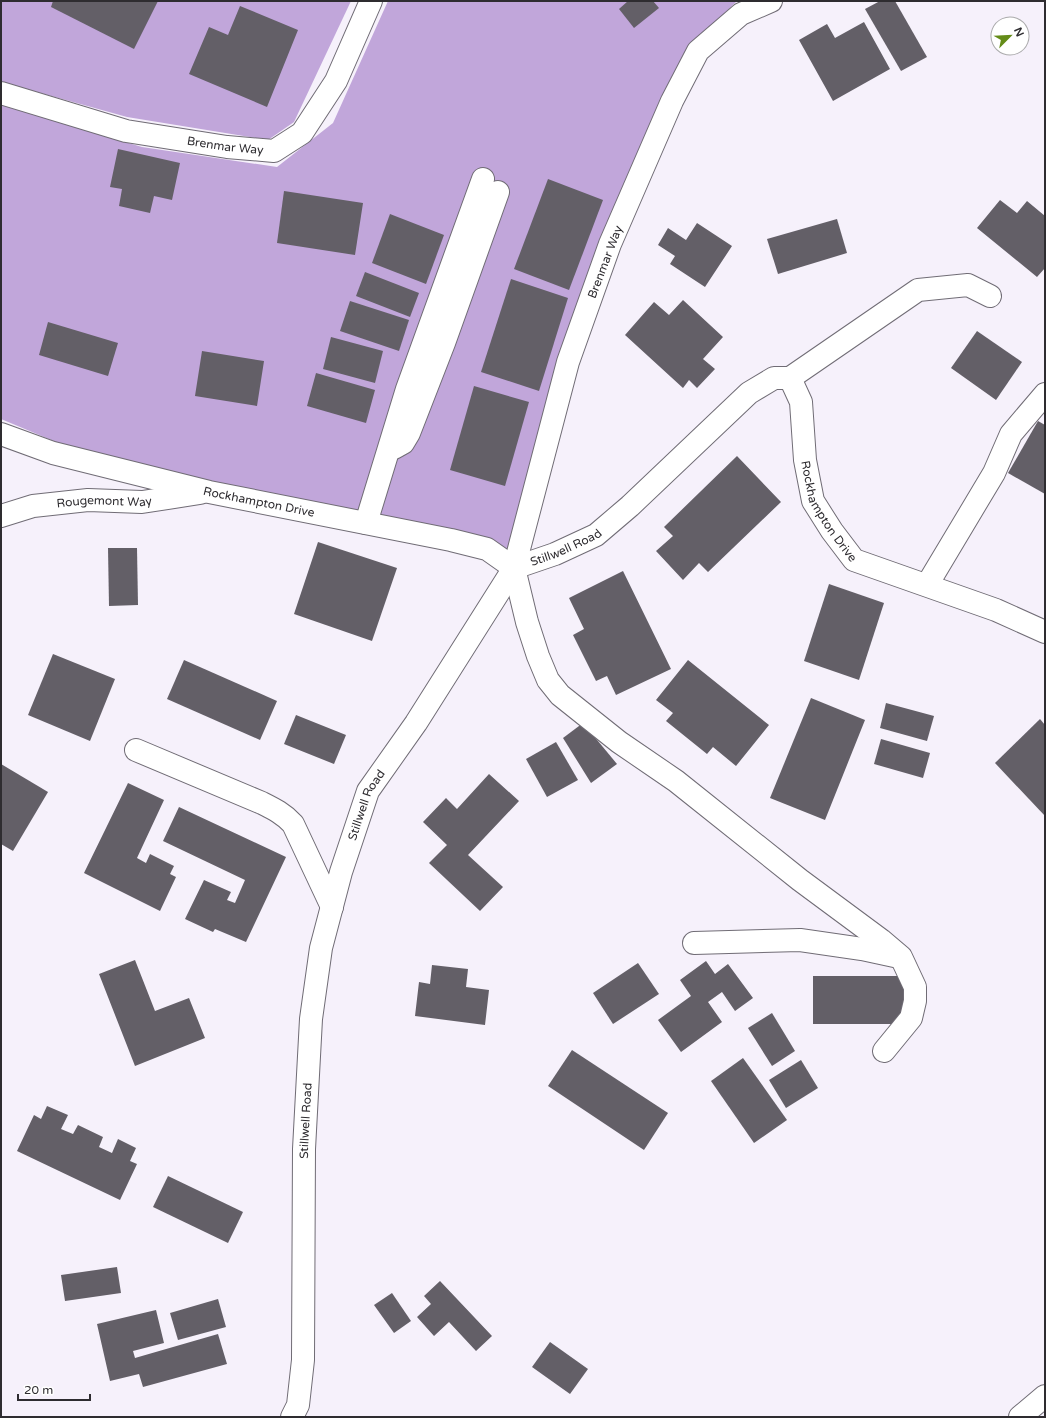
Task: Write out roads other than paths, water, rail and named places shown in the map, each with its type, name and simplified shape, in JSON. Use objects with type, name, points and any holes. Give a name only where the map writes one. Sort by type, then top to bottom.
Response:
[{"type":"street","name":"Brenmar Way","points":[[1,93],[126,131],[227,147],[274,151],[302,133],[336,81],[371,1]]},
{"type":"street","name":"Brenmar Way","points":[[514,568],[568,362],[610,244],[672,101],[698,51],[741,14],[770,1]]},
{"type":"street","points":[[366,523],[388,451],[404,443],[409,433],[491,186]]},
{"type":"street","points":[[790,378],[918,290],[968,285],[990,296]]},
{"type":"street","name":"Stillwell Road","points":[[292,1417],[298,1405],[303,1360],[304,1149],[311,1019],[321,948],[341,872],[368,791],[416,723],[514,568],[555,554],[596,535],[630,506],[749,393],[774,378],[790,378]]},
{"type":"street","name":"Rockhampton Drive","points":[[790,378],[801,402],[805,460],[813,501],[832,531],[854,560],[996,610],[1045,632]]},
{"type":"street","points":[[927,585],[994,473],[1010,434],[1045,394]]},
{"type":"street","name":"Rockhampton Drive","points":[[1,434],[53,453],[209,492],[451,540],[487,550],[514,568]]},
{"type":"street","name":"Rougemont Way","points":[[1,516],[33,506],[88,500],[142,502],[209,492]]},
{"type":"street","points":[[514,568],[527,622],[538,656],[548,680],[560,695],[619,742],[676,781],[800,880],[881,940],[901,957],[916,987],[915,1001],[911,1018],[884,1051]]},
{"type":"street","points":[[136,750],[262,803],[279,811],[288,818],[293,824],[332,906]]},
{"type":"street","points":[[694,943],[800,940],[862,949],[901,957]]},
{"type":"street","points":[[1020,1417],[1045,1396]]}]
